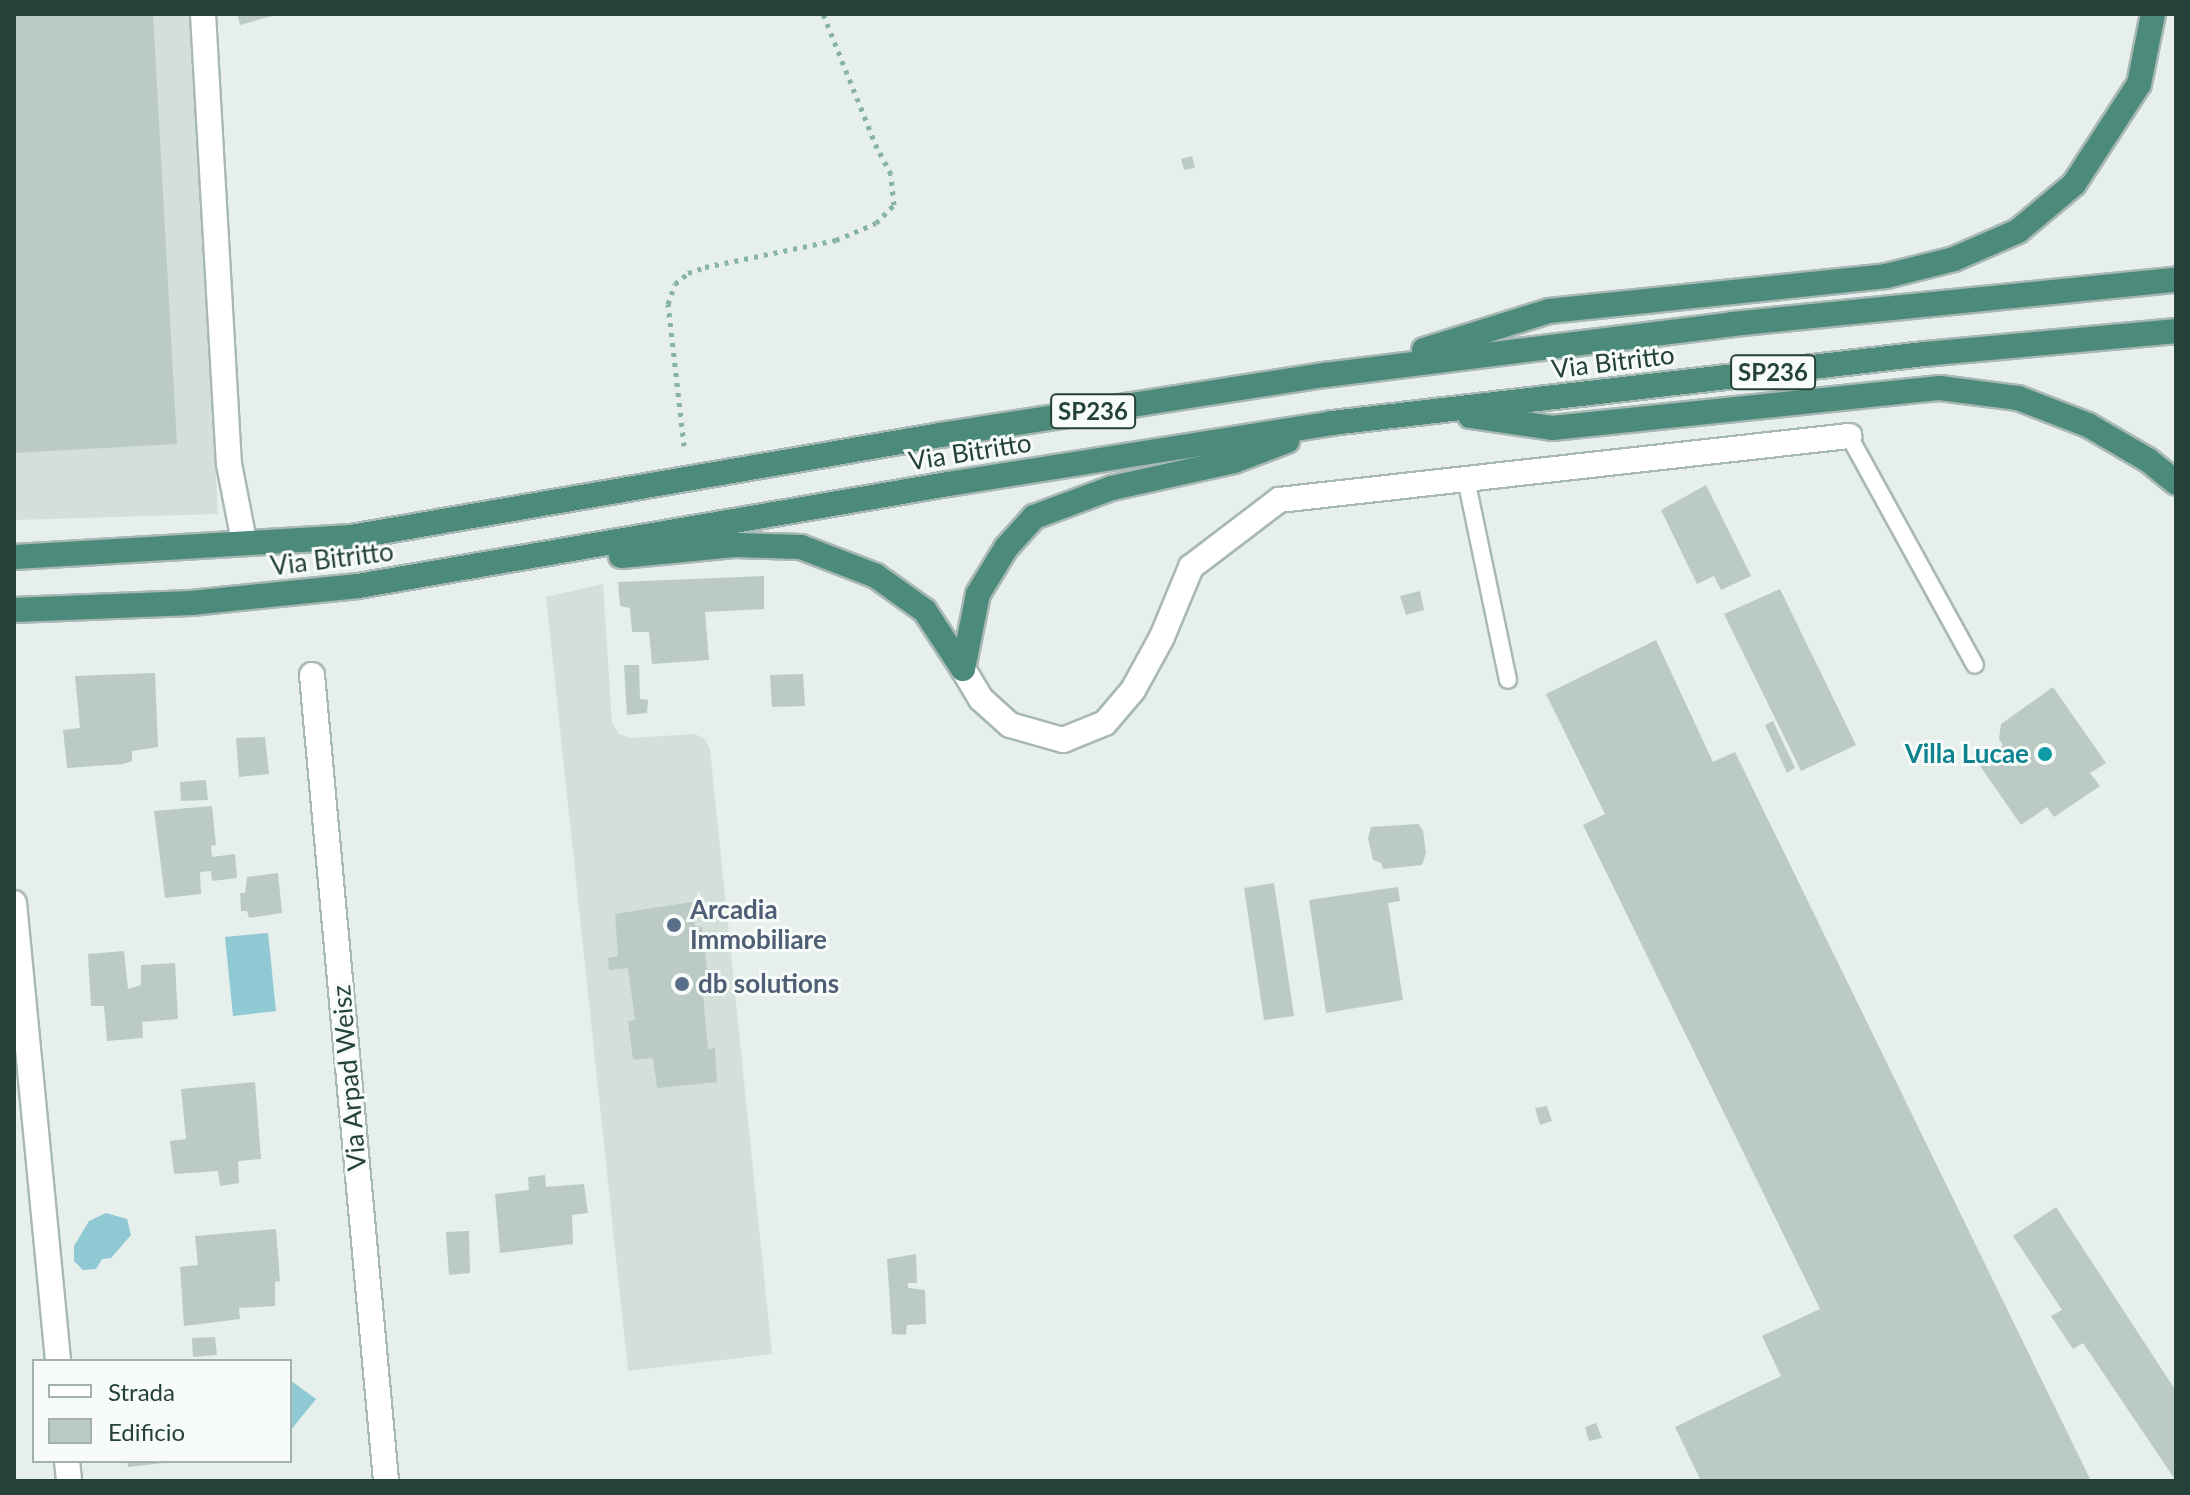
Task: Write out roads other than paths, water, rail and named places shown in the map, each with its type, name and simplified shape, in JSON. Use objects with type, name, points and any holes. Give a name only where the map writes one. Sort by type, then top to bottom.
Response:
[{"type":"highway","points":[[1352,372],[1549,311],[1886,276],[1954,259],[2018,231],[2074,184],[2139,84],[2153,14]]},
{"type":"highway","name":"Via Bitritto","points":[[14,557],[351,537],[940,435],[1352,372],[1732,324],[2176,280]]},
{"type":"highway","name":"Via Bitritto","points":[[14,610],[191,603],[358,586],[948,484],[1332,423],[1924,354],[2176,331]]},
{"type":"highway","points":[[1440,411],[1552,428],[1940,388],[2018,398],[2088,425],[2148,460],[2176,483]]},
{"type":"highway","points":[[963,669],[978,594],[1006,548],[1034,517],[1112,488],[1234,461],[1332,423]]},
{"type":"highway","points":[[439,573],[736,545],[801,547],[876,576],[925,611],[963,669]]},
{"type":"street","points":[[203,14],[229,464],[244,541]]},
{"type":"street","points":[[963,669],[981,699],[1010,725],[1063,740],[1105,723],[1133,690],[1162,637],[1191,567],[1279,500],[1849,436]]},
{"type":"street","name":"Via Arpad Weisz","points":[[312,675],[386,1481]]},
{"type":"street","points":[[14,903],[58,1359]]},
{"type":"lane","points":[[1849,436],[1975,665]]},
{"type":"lane","points":[[1466,479],[1508,680]]},
{"type":"water","points":[[268,933],[276,1011],[233,1016],[225,937]]},
{"type":"water","points":[[106,1213],[127,1219],[131,1235],[111,1258],[102,1259],[96,1269],[83,1270],[74,1261],[74,1246],[89,1221]]},
{"type":"water","points":[[292,1381],[316,1399],[292,1429]]},
{"type":"place","name":"Villa Lucae","points":[[2045,754]]},
{"type":"place","name":"Arcadia Immobiliare","points":[[674,925]]},
{"type":"place","name":"db solutions","points":[[682,984]]}]
